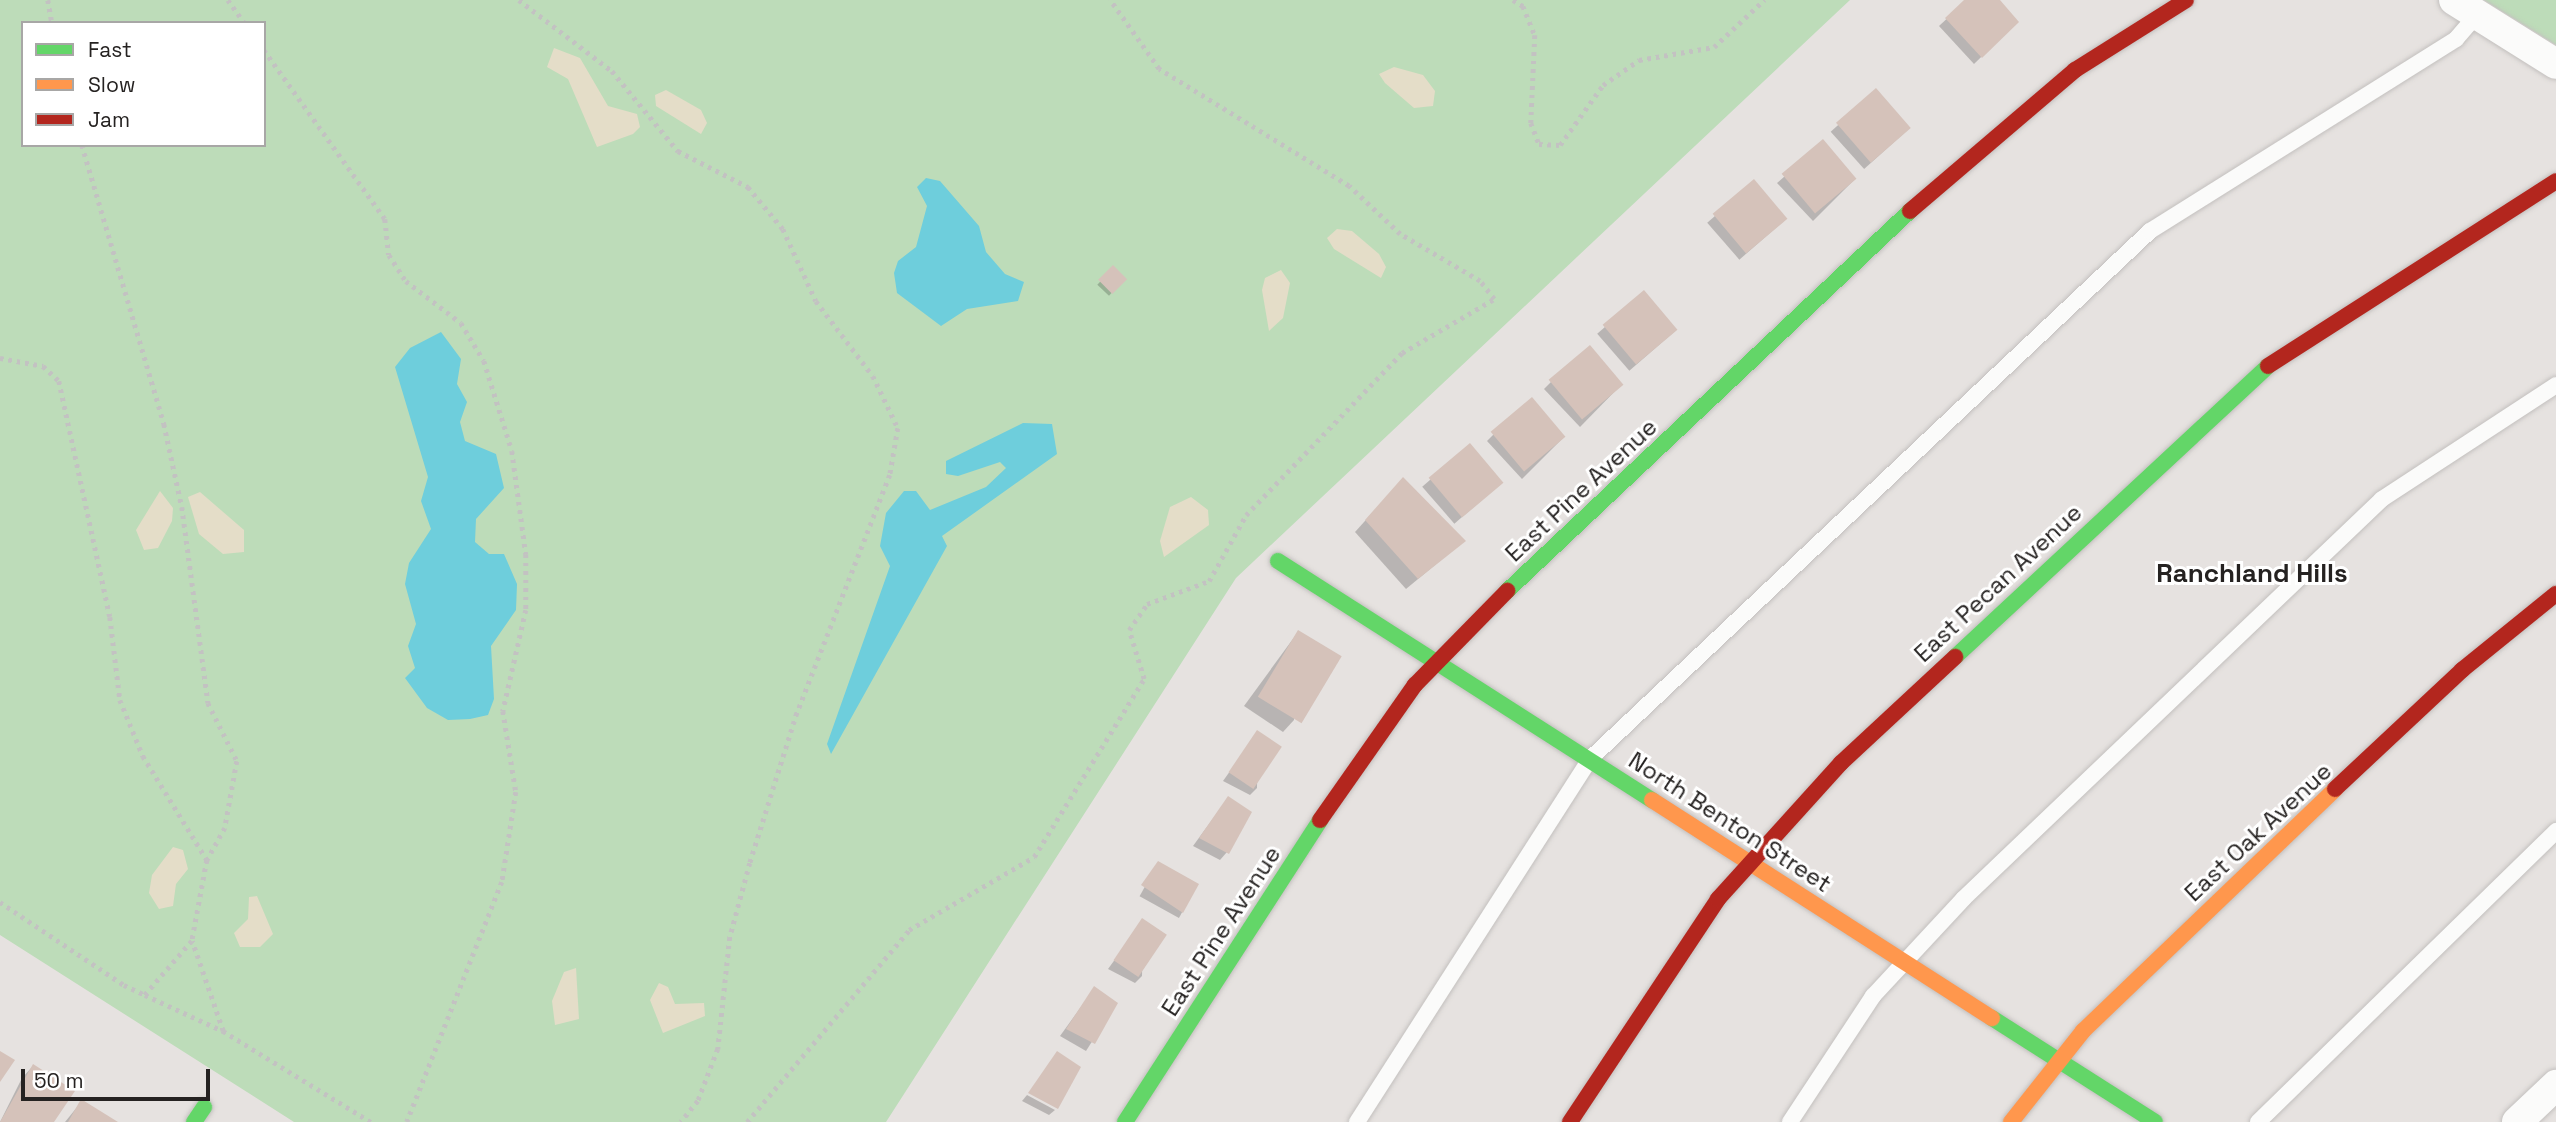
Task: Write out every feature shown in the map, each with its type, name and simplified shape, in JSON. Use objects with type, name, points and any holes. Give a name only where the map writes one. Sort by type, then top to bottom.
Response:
[{"type":"street","name":"East Pine Avenue","points":[[1125,1122],[1352,770],[1438,661],[1973,152],[2066,76],[2186,0]]},
{"type":"street","points":[[2465,7],[2556,64]]},
{"type":"street","name":"East Pecan Avenue","points":[[1570,1122],[1692,935],[1749,861],[1841,763],[2249,381],[2325,323],[2556,181]]},
{"type":"street","name":"North Benton Street","points":[[1278,561],[1591,758],[2155,1122]]},
{"type":"street","name":"East Oak Avenue","points":[[2011,1122],[2058,1061],[2229,888],[2462,670],[2556,594]]},
{"type":"street","points":[[2518,1122],[2556,1085]]},
{"type":"street","points":[[194,1122],[204,1107]]},
{"type":"lane","points":[[1357,1122],[1591,758],[2150,231],[2456,38],[2465,7]]},
{"type":"lane","points":[[1790,1122],[1903,960],[2382,499],[2556,386]]},
{"type":"lane","points":[[2258,1122],[2556,831]]},
{"type":"path","points":[[48,0],[52,21]]},
{"type":"path","points":[[228,0],[244,21]]},
{"type":"path","points":[[519,0],[612,71],[678,152],[748,187],[783,229],[816,301],[873,376],[898,428],[890,475],[797,713],[750,863],[730,937],[718,1049],[698,1101],[681,1122]]},
{"type":"path","points":[[747,1122],[909,930],[1034,857],[1144,679],[1129,630],[1147,604],[1209,581],[1246,515],[1402,353],[1494,299],[1480,281],[1400,234],[1349,186],[1159,69],[1110,0]]},
{"type":"path","points":[[1513,0],[1523,6],[1535,35],[1531,123],[1539,144],[1560,145],[1602,85],[1639,60],[1714,47],[1764,0]]},
{"type":"path","points":[[266,53],[386,219],[389,255],[406,282],[461,323],[484,361],[512,451],[526,554],[526,610],[503,711],[516,792],[502,882],[407,1122]]},
{"type":"path","points":[[83,147],[164,424],[182,506],[208,703],[237,761],[225,828],[207,860],[192,941],[223,1031]]},
{"type":"path","points":[[0,358],[43,366],[60,381],[110,617],[120,700],[143,756],[207,860]]},
{"type":"path","points":[[0,902],[145,995],[223,1031],[371,1122]]},
{"type":"path","points":[[145,995],[192,941]]},
{"type":"green space","points":[[0,0],[1850,0],[1236,578],[886,1122],[294,1122],[0,935]]},
{"type":"green space","points":[[2484,0],[2556,0],[2556,45]]},
{"type":"sand","points":[[554,48],[580,58],[608,106],[637,114],[640,127],[633,134],[597,147],[568,79],[547,67]]},
{"type":"sand","points":[[1394,67],[1423,75],[1435,91],[1433,106],[1414,108],[1385,83],[1379,74]]},
{"type":"sand","points":[[666,90],[701,110],[707,123],[701,134],[656,106],[655,95]]},
{"type":"sand","points":[[1337,229],[1352,231],[1379,254],[1386,267],[1381,278],[1334,249],[1327,238]]},
{"type":"sand","points":[[1281,270],[1290,283],[1283,318],[1269,331],[1262,290],[1265,278]]},
{"type":"sand","points":[[160,491],[173,508],[172,521],[158,548],[144,550],[136,530]]},
{"type":"sand","points":[[200,492],[244,530],[244,552],[223,554],[199,534],[188,497]]},
{"type":"sand","points":[[1191,497],[1208,510],[1209,525],[1164,557],[1160,541],[1170,507]]},
{"type":"sand","points":[[173,847],[183,850],[188,869],[176,884],[173,906],[159,909],[149,893],[152,875]]},
{"type":"sand","points":[[257,896],[273,934],[260,947],[240,947],[234,933],[248,919],[249,897]]},
{"type":"sand","points":[[576,968],[579,1019],[555,1025],[552,1001],[564,972]]},
{"type":"sand","points":[[659,983],[668,987],[675,1004],[704,1003],[705,1016],[663,1033],[650,1000]]},
{"type":"water","points":[[926,178],[940,181],[979,226],[986,252],[1005,274],[1024,282],[1018,301],[967,309],[941,326],[897,293],[894,273],[898,261],[916,247],[927,206],[917,187]]},
{"type":"water","points":[[441,332],[461,359],[457,384],[467,402],[460,422],[465,441],[496,454],[504,488],[476,519],[475,542],[489,554],[504,554],[517,584],[516,610],[491,646],[494,699],[488,715],[470,719],[448,720],[427,708],[405,678],[415,668],[408,646],[416,624],[405,584],[409,563],[431,529],[421,501],[428,477],[395,367],[410,348]]},
{"type":"water","points":[[1023,423],[1052,424],[1057,454],[942,536],[947,546],[831,754],[827,744],[890,566],[880,546],[886,513],[904,491],[916,491],[930,510],[986,487],[1006,468],[1000,462],[958,476],[946,474],[946,461]]},
{"type":"building","points":[[1964,0],[2000,0],[2019,22],[1982,58],[1945,18]]},
{"type":"building","points":[[1876,88],[1911,128],[1871,163],[1836,123]]},
{"type":"building","points":[[1823,139],[1856,179],[1815,214],[1782,174]]},
{"type":"building","points":[[1754,179],[1787,219],[1746,254],[1713,214]]},
{"type":"building","points":[[1113,265],[1127,279],[1112,294],[1098,280]]},
{"type":"building","points":[[1644,290],[1677,330],[1636,365],[1603,325]]},
{"type":"building","points":[[1590,345],[1623,385],[1582,420],[1549,380]]},
{"type":"building","points":[[1532,397],[1565,437],[1524,472],[1491,432]]},
{"type":"building","points":[[1470,443],[1503,483],[1462,518],[1429,478]]},
{"type":"building","points":[[1403,477],[1466,541],[1418,579],[1365,520]]},
{"type":"building","points":[[1298,630],[1342,656],[1302,723],[1258,697]]},
{"type":"building","points":[[1257,730],[1282,747],[1253,789],[1228,772]]},
{"type":"building","points":[[1228,796],[1252,812],[1229,854],[1199,838]]},
{"type":"building","points":[[1158,861],[1199,884],[1183,913],[1141,885]]},
{"type":"building","points":[[1142,918],[1167,935],[1138,977],[1113,960]]},
{"type":"building","points":[[1094,986],[1118,1003],[1095,1044],[1066,1029]]},
{"type":"building","points":[[0,1051],[15,1060],[0,1082]]},
{"type":"building","points":[[1057,1051],[1081,1067],[1058,1109],[1028,1093]]},
{"type":"building","points":[[33,1064],[75,1091],[54,1122],[0,1122]]},
{"type":"building","points":[[81,1099],[118,1122],[68,1122]]},
{"type":"traffic: fast","points":[[1507,591],[1910,211]]},
{"type":"traffic: fast","points":[[1955,657],[2268,366]]},
{"type":"traffic: fast","points":[[1278,561],[1652,800]]},
{"type":"traffic: fast","points":[[1125,1122],[1320,820]]},
{"type":"traffic: fast","points":[[1992,1018],[2155,1122]]},
{"type":"traffic: fast","points":[[194,1122],[204,1107]]},
{"type":"traffic: slow","points":[[2011,1122],[2083,1031],[2335,789]]},
{"type":"traffic: slow","points":[[1652,800],[1992,1018]]},
{"type":"traffic: jam","points":[[1910,211],[2075,70],[2186,0]]},
{"type":"traffic: jam","points":[[2268,366],[2556,181]]},
{"type":"traffic: jam","points":[[1320,820],[1415,685],[1507,591]]},
{"type":"traffic: jam","points":[[2335,789],[2462,670],[2556,594]]},
{"type":"traffic: jam","points":[[1570,1122],[1718,899],[1841,763],[1955,657]]},
{"type":"district","name":"Ranchland Hills","points":[[2252,574]]}]
